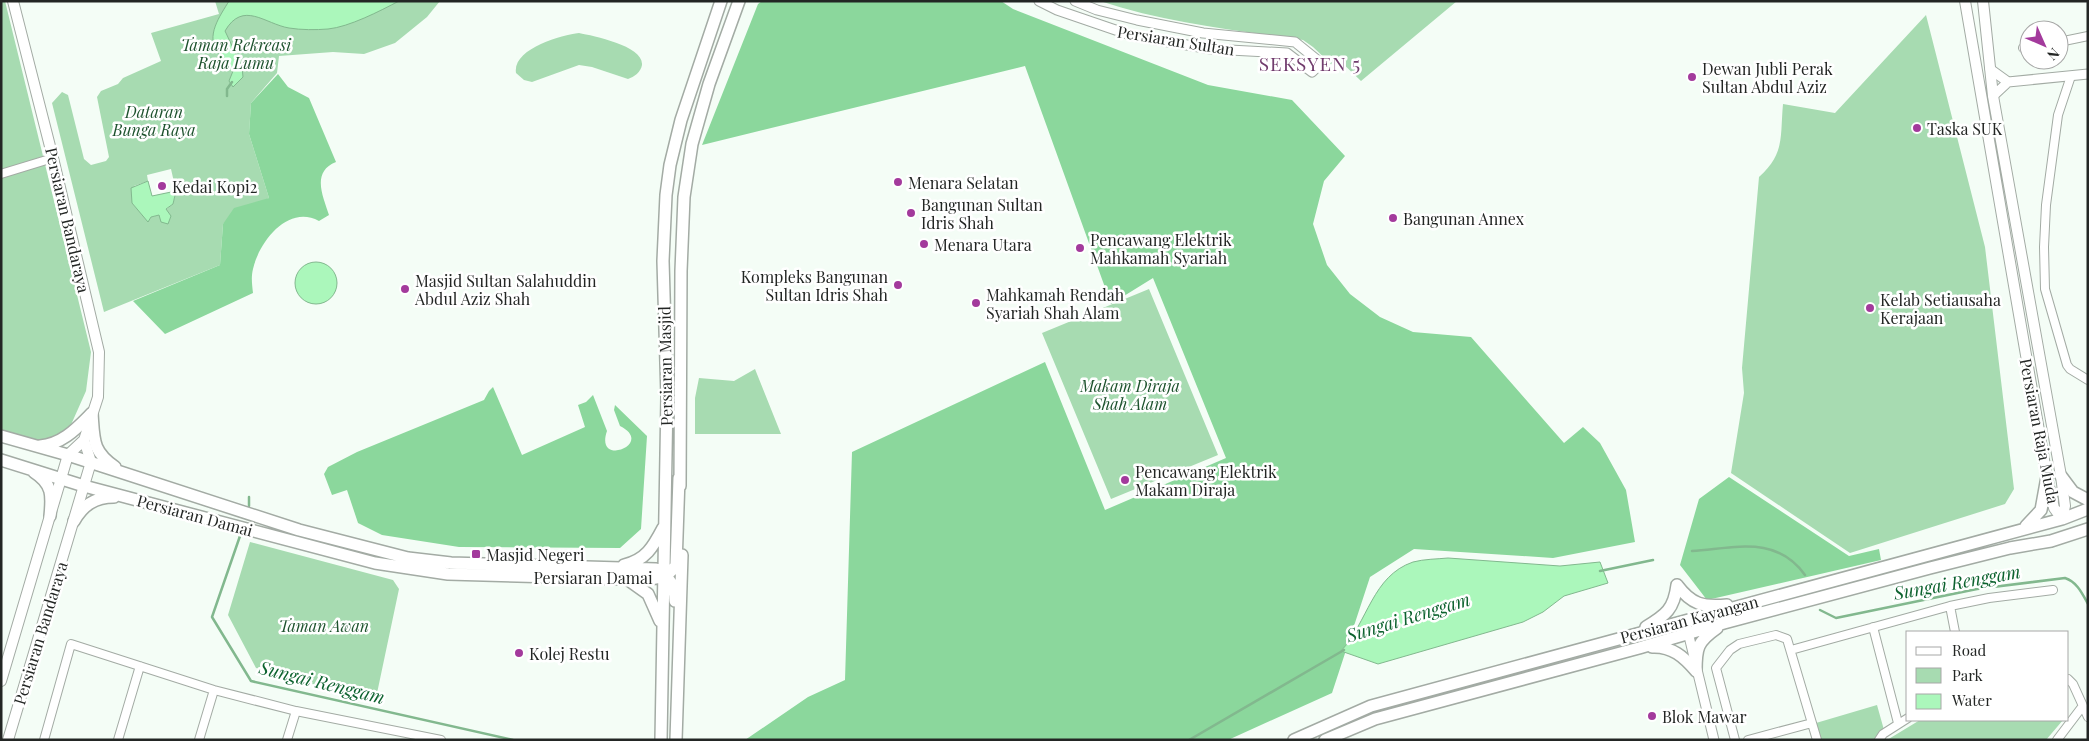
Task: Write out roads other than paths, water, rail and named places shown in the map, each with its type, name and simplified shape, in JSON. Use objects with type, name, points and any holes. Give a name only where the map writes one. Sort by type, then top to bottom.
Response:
[{"type":"main road","name":"Persiaran Bandaraya","points":[[1,681],[68,455],[84,440],[98,397],[99,352],[13,1]]},
{"type":"main road","name":"Persiaran Masjid","points":[[660,740],[665,575],[663,526],[667,397],[663,261],[666,195],[670,165],[681,120],[722,1]]},
{"type":"main road","name":"Persiaran Masjid","points":[[676,740],[682,575],[682,513],[679,478],[681,271],[684,197],[692,144],[709,84],[739,1]]},
{"type":"main road","name":"Persiaran Raja Muda","points":[[1965,1],[2047,477],[2054,508],[2062,519]]},
{"type":"main road","name":"Persiaran Raja Muda","points":[[1982,1],[1993,96],[2061,476],[2065,506],[2062,519]]},
{"type":"main road","points":[[37,446],[47,445],[62,439],[72,433],[92,413]]},
{"type":"main road","points":[[92,413],[94,442],[97,450],[109,463],[124,474]]},
{"type":"main road","name":"Persiaran Damai","points":[[1,436],[91,462],[299,530],[408,558],[451,563],[656,569],[665,575]]},
{"type":"main road","points":[[84,440],[91,462]]},
{"type":"main road","name":"Persiaran Damai","points":[[1,460],[84,486],[375,563],[411,570],[448,574],[627,580],[656,579],[665,575]]},
{"type":"main road","name":"Persiaran Bandaraya","points":[[8,740],[91,462]]},
{"type":"main road","points":[[28,469],[40,476],[49,487],[52,495],[50,516]]},
{"type":"main road","points":[[2061,476],[2073,492],[2088,500]]},
{"type":"main road","points":[[2023,528],[2041,510],[2047,477]]},
{"type":"main road","points":[[679,478],[676,565],[673,570],[665,575],[670,580],[675,592],[675,612],[679,632]]},
{"type":"main road","points":[[74,521],[80,511],[94,499],[125,497]]},
{"type":"main road","name":"Persiaran Kayangan","points":[[1294,740],[1371,706],[2023,528],[2062,519],[2088,509]]},
{"type":"main road","points":[[2010,548],[2045,536],[2062,519],[2075,524],[2088,522]]},
{"type":"main road","points":[[618,567],[635,562],[648,553],[663,526]]},
{"type":"main road","name":"Persiaran Kayangan","points":[[1325,740],[1375,719],[1639,648],[1724,623],[2010,548],[2051,541],[2088,529]]},
{"type":"main road","points":[[408,558],[411,570]]},
{"type":"main road","points":[[627,580],[648,594],[662,625]]},
{"type":"main road","points":[[1635,634],[1667,613],[1675,600],[1677,585],[1685,596],[1694,602],[1710,606],[1750,603]]},
{"type":"main road","points":[[1696,671],[1696,654],[1699,643],[1705,636],[1724,623]]},
{"type":"main road","points":[[1639,648],[1657,646],[1672,650],[1682,656],[1696,671]]},
{"type":"street","name":"Persiaran Sultan","points":[[1039,1],[1057,10],[1133,36],[1211,49],[1287,53],[1312,72],[1321,63],[1295,42],[1203,33],[1097,10],[1075,1]]},
{"type":"street","points":[[2069,40],[2088,36]]},
{"type":"street","points":[[1990,69],[2008,82]]},
{"type":"street","points":[[1993,96],[2008,82],[2088,74]]},
{"type":"street","points":[[2071,76],[2058,115],[2046,205],[2045,289],[2067,365],[2070,369],[2088,380]]},
{"type":"street","points":[[1,174],[53,158]]},
{"type":"street","points":[[1791,650],[1950,606],[1990,598],[2053,590]]},
{"type":"street","points":[[1950,606],[1955,631]]},
{"type":"street","points":[[1686,621],[1696,671],[1714,740]]},
{"type":"street","points":[[1873,627],[1898,723]]},
{"type":"street","points":[[1735,740],[1716,668],[1730,650],[1740,644],[1776,635],[1787,639],[1817,740]]},
{"type":"street","points":[[44,740],[71,644],[214,690],[296,712],[440,740]]},
{"type":"street","points":[[118,740],[140,666]]},
{"type":"street","points":[[2069,680],[2073,684],[2088,717]]},
{"type":"street","points":[[199,740],[214,690]]},
{"type":"street","points":[[2057,740],[2082,706]]},
{"type":"street","points":[[287,740],[296,712]]},
{"type":"street","points":[[1879,740],[1883,734],[1906,719]]},
{"type":"street","points":[[1748,740],[1812,722]]},
{"type":"water","points":[[229,1],[399,1],[355,22],[328,29],[294,29],[280,26],[255,16],[239,17],[225,31],[242,67],[243,77],[233,87],[229,81],[233,71],[218,53],[213,40],[215,26]]},
{"type":"water","points":[[148,181],[152,196],[176,191],[173,204],[166,209],[171,216],[168,224],[161,222],[159,215],[151,217],[148,222],[132,203],[131,188]]},
{"type":"water","points":[[320,262],[328,265],[334,271],[337,283],[334,295],[328,301],[312,304],[304,301],[298,295],[295,279],[298,271],[304,265]]},
{"type":"water","points":[[1448,558],[1560,566],[1600,562],[1608,583],[1564,596],[1543,612],[1523,622],[1378,664],[1341,651],[1358,627],[1379,589],[1388,578],[1399,569],[1413,562]]},
{"type":"waterway","name":"Sungai Renggam","points":[[227,96],[227,89],[232,82]]},
{"type":"waterway","name":"Sungai Renggam","points":[[249,497],[249,506]]},
{"type":"waterway","name":"Sungai Renggam","points":[[240,536],[212,617],[251,681],[513,740]]},
{"type":"waterway","name":"Sungai Renggam","points":[[1692,551],[1739,547],[1768,549],[1794,562],[1805,575]]},
{"type":"waterway","name":"Sungai Renggam","points":[[1600,571],[1653,560]]},
{"type":"waterway","name":"Sungai Renggam","points":[[1820,610],[1836,618],[1977,589],[2065,578],[2076,585],[2088,604]]},
{"type":"waterway","name":"Sungai Renggam","points":[[1189,740],[1344,650]]},
{"type":"place","name":"Dewan Jubli Perak Sultan Abdul Aziz","points":[[1692,77]]},
{"type":"place","name":"Taska SUK","points":[[1917,128]]},
{"type":"place","name":"Menara Selatan","points":[[898,182]]},
{"type":"place","name":"Kedai Kopi2","points":[[162,186]]},
{"type":"place","name":"Bangunan Sultan Idris Shah","points":[[911,213]]},
{"type":"place","name":"Bangunan Annex","points":[[1393,218]]},
{"type":"place","name":"Menara Utara","points":[[924,244]]},
{"type":"place","name":"Pencawang Elektrik Mahkamah Syariah","points":[[1080,248]]},
{"type":"place","name":"Kompleks Bangunan Sultan Idris Shah","points":[[898,285]]},
{"type":"place","name":"Masjid Sultan Salahuddin Abdul Aziz Shah","points":[[405,289]]},
{"type":"place","name":"Mahkamah Rendah Syariah Shah Alam","points":[[976,303]]},
{"type":"place","name":"Kelab Setiausaha Kerajaan","points":[[1870,308]]},
{"type":"place","name":"Pencawang Elektrik Makam Diraja","points":[[1125,480]]},
{"type":"place","name":"Masjid Negeri","points":[[476,554]]},
{"type":"place","name":"Kolej Restu","points":[[519,653]]},
{"type":"place","name":"Blok Mawar","points":[[1652,716]]},
{"type":"district","name":"SEKSYEN 5","points":[[1310,63]]},
{"type":"park label","name":"Taman Rekreasi Raja Lumu","points":[[236,53]]},
{"type":"park label","name":"Dataran Bunga Raya","points":[[154,120]]},
{"type":"park label","name":"Makam Diraja Shah Alam","points":[[1130,394]]},
{"type":"park label","name":"Taman Awan","points":[[324,625]]}]
